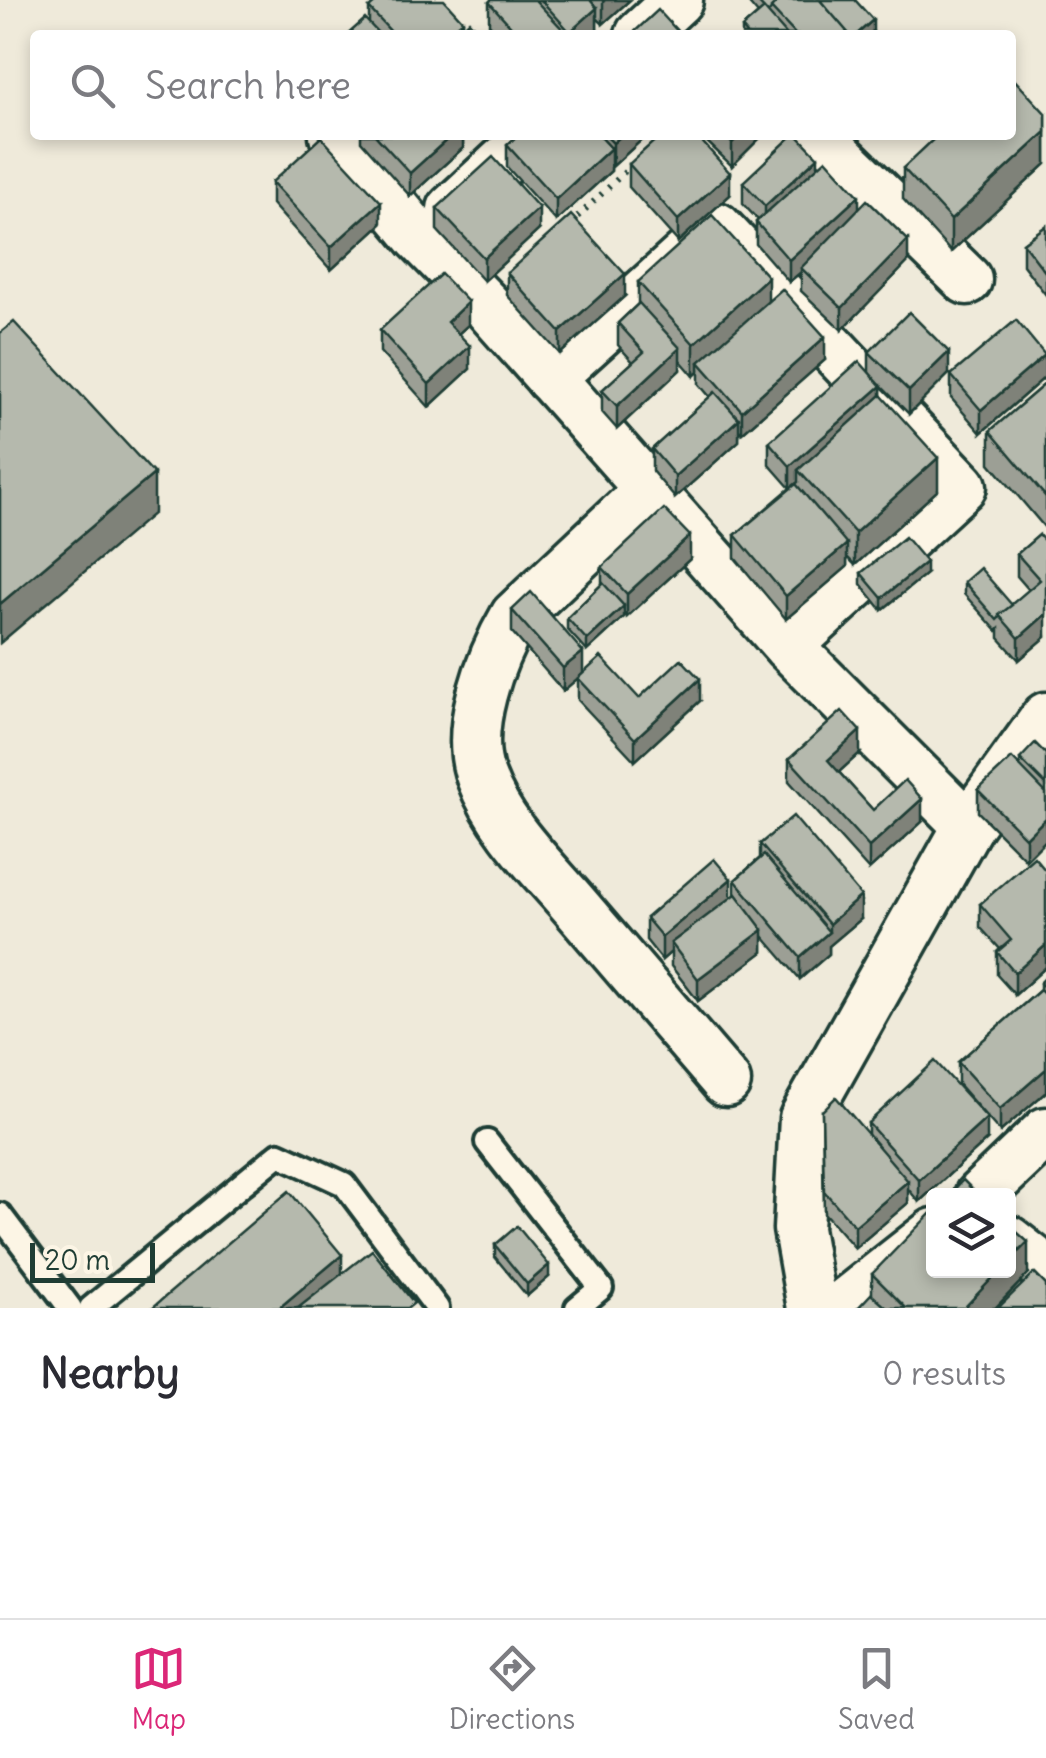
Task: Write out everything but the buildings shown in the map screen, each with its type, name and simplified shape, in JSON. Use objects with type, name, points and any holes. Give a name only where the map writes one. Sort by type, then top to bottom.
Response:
[{"type":"street","points":[[645,30],[678,0]]},
{"type":"street","points":[[338,140],[420,238],[484,303],[788,646],[968,826]]},
{"type":"street","points":[[420,238],[527,140]]},
{"type":"street","points":[[823,140],[968,280]]},
{"type":"street","points":[[550,378],[729,214],[962,486],[788,646]]},
{"type":"street","points":[[650,489],[514,616],[488,675],[474,734],[480,776],[507,826],[726,1082]]},
{"type":"street","points":[[812,1308],[798,1228],[804,1118],[968,826],[1046,717]]},
{"type":"street","points":[[987,1188],[1046,1132]]},
{"type":"street","points":[[839,1308],[926,1240]]},
{"type":"street","points":[[1016,1246],[1046,1270]]},
{"type":"lane","points":[[487,1142],[601,1288],[577,1308]]},
{"type":"lane","points":[[90,1308],[280,1154],[344,1184],[437,1308]]},
{"type":"lane","points":[[0,1215],[70,1308]]},
{"type":"path","points":[[566,227],[634,164]]}]
